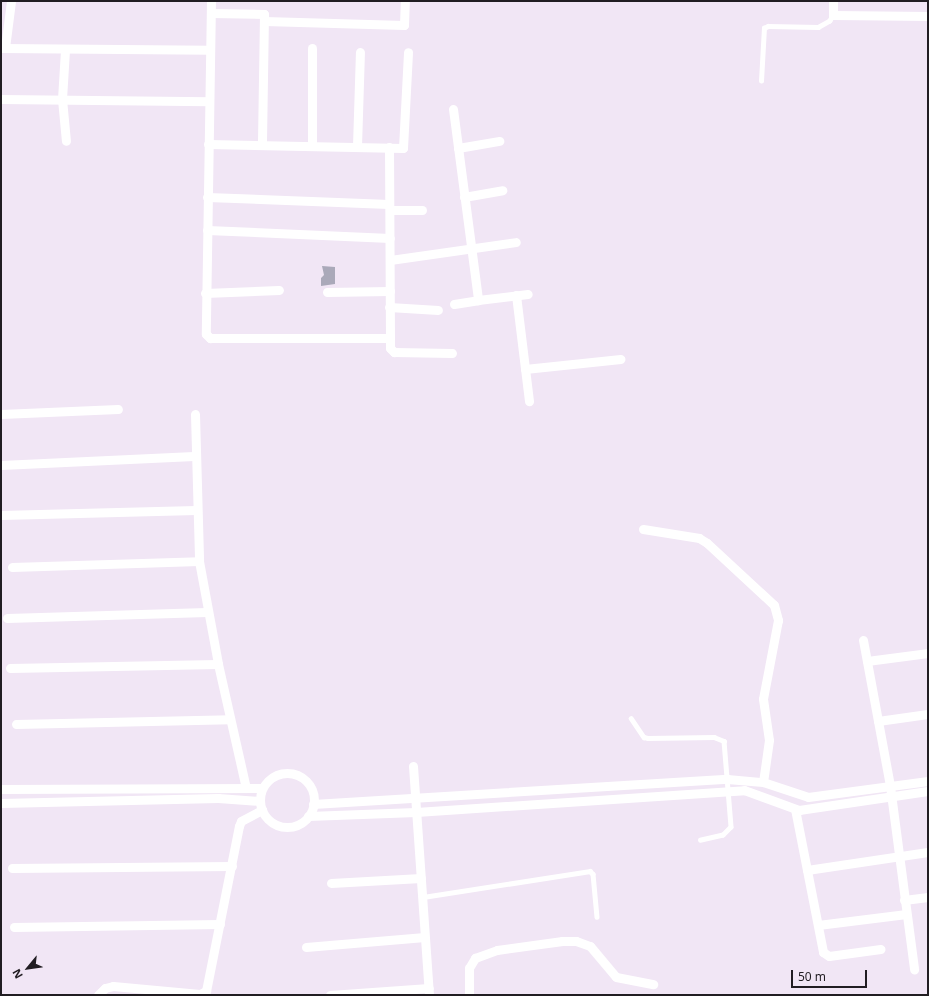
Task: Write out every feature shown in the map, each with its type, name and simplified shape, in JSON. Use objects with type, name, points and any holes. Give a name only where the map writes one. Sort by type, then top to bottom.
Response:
[{"type":"street","points":[[11,1],[3,48],[65,50],[210,50]]},
{"type":"street","points":[[211,1],[204,328],[210,338],[388,338]]},
{"type":"street","points":[[264,21],[404,25],[404,1]]},
{"type":"street","points":[[833,1],[833,15],[928,16]]},
{"type":"street","points":[[211,13],[264,14],[262,145]]},
{"type":"street","points":[[312,48],[312,146]]},
{"type":"street","points":[[65,50],[62,99],[66,141]]},
{"type":"street","points":[[357,146],[360,52]]},
{"type":"street","points":[[208,144],[403,148],[408,52]]},
{"type":"street","points":[[1,98],[209,101]]},
{"type":"street","points":[[453,109],[478,300]]},
{"type":"street","points":[[458,148],[499,141]]},
{"type":"street","points":[[389,147],[390,291],[388,338],[390,348],[394,352],[452,353]]},
{"type":"street","points":[[464,197],[502,190]]},
{"type":"street","points":[[207,197],[422,210]]},
{"type":"street","points":[[206,230],[390,238]]},
{"type":"street","points":[[390,260],[516,242]]},
{"type":"street","points":[[205,293],[279,290]]},
{"type":"street","points":[[328,292],[390,291]]},
{"type":"street","points":[[454,304],[528,294]]},
{"type":"street","points":[[516,295],[529,401]]},
{"type":"street","points":[[389,307],[438,310]]},
{"type":"street","points":[[525,369],[620,359]]},
{"type":"street","points":[[1,414],[118,409]]},
{"type":"street","points":[[194,414],[194,456],[199,561],[207,612],[246,788]]},
{"type":"street","points":[[1,465],[194,456]]},
{"type":"street","points":[[1,516],[196,510]]},
{"type":"street","points":[[642,529],[699,538],[707,543],[774,605],[778,620],[763,699],[769,740],[763,782]]},
{"type":"street","points":[[12,567],[199,561]]},
{"type":"street","points":[[7,618],[207,612]]},
{"type":"street","points":[[863,640],[890,791],[914,969]]},
{"type":"street","points":[[867,661],[928,653]]},
{"type":"street","points":[[10,668],[218,664]]},
{"type":"street","points":[[878,721],[928,714]]},
{"type":"street","points":[[16,724],[230,720]]},
{"type":"street","points":[[330,995],[429,992],[414,766]]},
{"type":"street","points":[[281,773],[297,775],[309,785],[313,804],[308,816],[294,826],[285,827],[269,820],[261,805],[262,788],[267,781],[281,773]]},
{"type":"street","points":[[313,804],[727,779],[763,782],[808,797],[890,791],[928,791]]},
{"type":"street","points":[[308,816],[416,812],[728,792],[753,792],[795,809],[890,791],[928,781]]},
{"type":"street","points":[[1,789],[262,788]]},
{"type":"street","points":[[1,803],[218,798],[261,805]]},
{"type":"street","points":[[101,994],[113,986],[203,993],[208,988],[241,821],[261,805]]},
{"type":"street","points":[[795,809],[823,952],[829,956],[881,949]]},
{"type":"street","points":[[807,870],[898,855],[928,852]]},
{"type":"street","points":[[12,868],[232,866]]},
{"type":"street","points":[[331,883],[421,878]]},
{"type":"street","points":[[904,900],[928,897]]},
{"type":"street","points":[[818,925],[906,914]]},
{"type":"street","points":[[14,927],[220,924]]},
{"type":"street","points":[[306,947],[426,937]]},
{"type":"street","points":[[469,995],[468,968],[475,958],[497,950],[562,941],[576,941],[590,946],[616,977],[653,984]]},
{"type":"lane","points":[[761,81],[764,28],[768,26],[818,26],[829,21],[833,15]]},
{"type":"lane","points":[[631,718],[644,737],[719,737],[726,745],[731,827],[723,835],[701,840]]},
{"type":"lane","points":[[423,897],[590,871],[593,874],[597,917]]},
{"type":"building","points":[[322,266],[335,267],[335,284],[321,286],[321,278],[324,275]]}]
